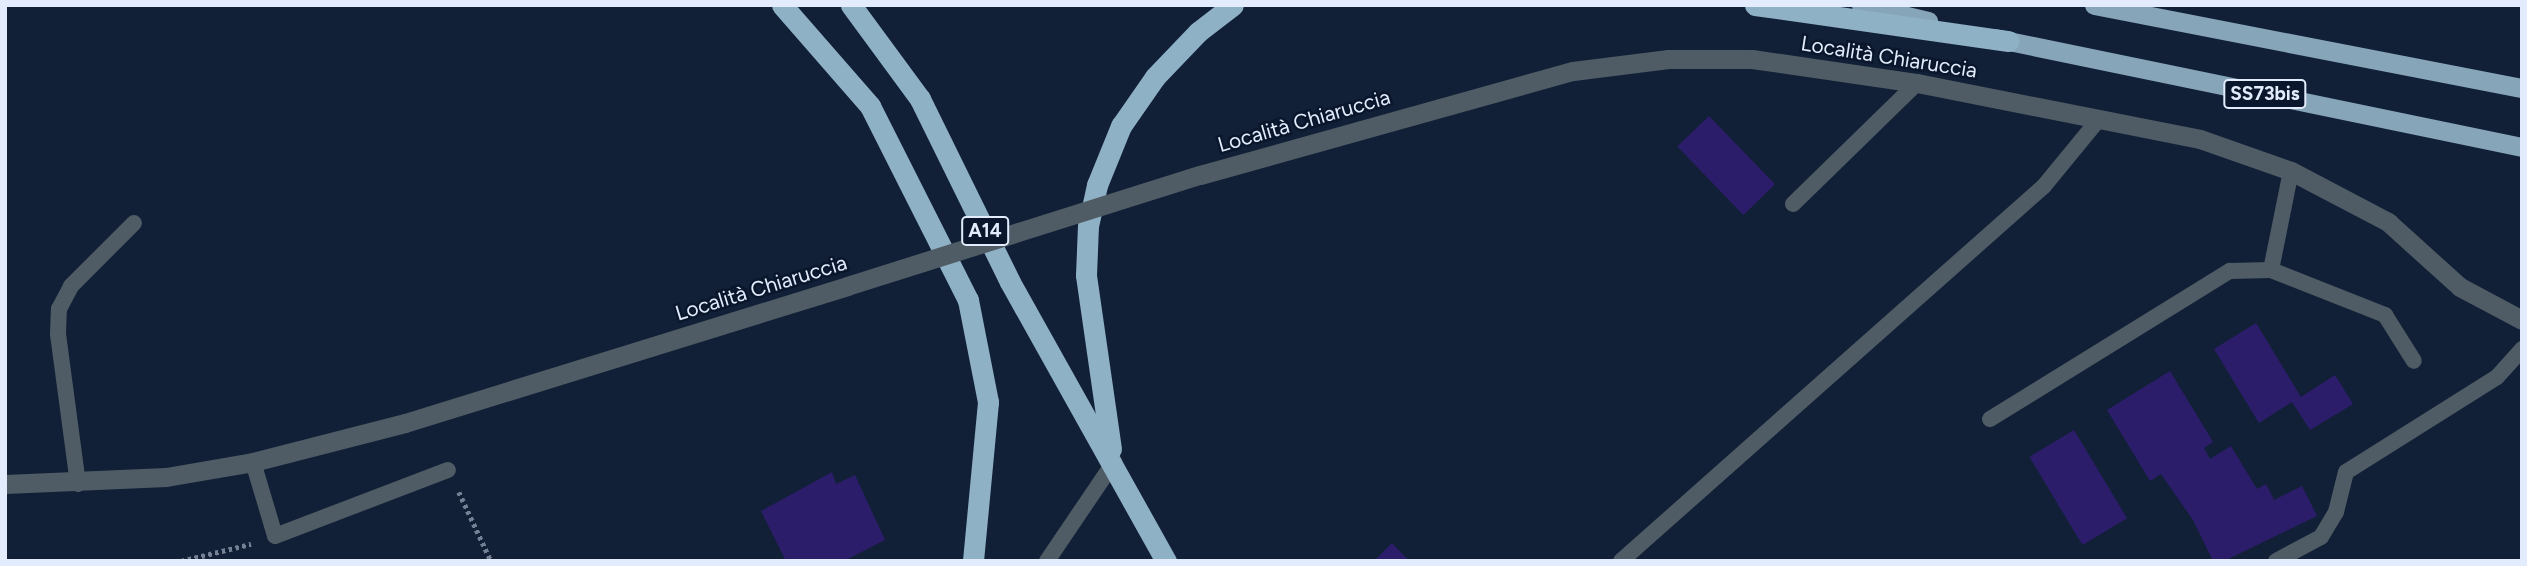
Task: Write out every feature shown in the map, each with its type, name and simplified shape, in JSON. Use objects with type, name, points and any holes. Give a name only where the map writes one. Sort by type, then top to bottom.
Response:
[{"type":"highway","name":"A14","points":[[782,5],[870,106],[968,300],[988,402],[973,561]]},
{"type":"highway","name":"A14","points":[[851,5],[920,99],[1010,282],[1114,462],[1166,561]]},
{"type":"highway","points":[[1114,462],[1086,275],[1088,226],[1096,192],[1112,145],[1136,103],[1182,48],[1233,5]]},
{"type":"highway","points":[[1755,5],[2008,41]]},
{"type":"highway","name":"SS73bis","points":[[1861,5],[2008,41],[2522,147]]},
{"type":"highway","name":"SS73bis","points":[[2094,5],[2522,88]]},
{"type":"street","name":"Località Chiaruccia","points":[[5,484],[78,484],[166,477],[253,462],[405,423],[1200,175],[1506,87],[1605,65],[1734,58],[1917,83],[2200,139],[2291,171],[2388,222],[2460,287],[2522,320]]},
{"type":"lane","points":[[1793,204],[1917,83]]},
{"type":"lane","points":[[1622,561],[2044,186],[2099,119]]},
{"type":"lane","points":[[2271,270],[2291,171]]},
{"type":"lane","points":[[78,484],[58,334],[59,309],[71,286],[134,223]]},
{"type":"lane","points":[[1990,419],[2230,271],[2271,270],[2385,315],[2414,360]]},
{"type":"lane","points":[[2276,561],[2320,537],[2336,512],[2346,472],[2497,377],[2522,349]]},
{"type":"lane","points":[[253,462],[275,536],[448,470]]},
{"type":"lane","points":[[1047,561],[1114,462]]},
{"type":"path","points":[[448,470],[491,561]]},
{"type":"path","points":[[181,561],[275,536]]},
{"type":"building","points":[[1709,116],[1775,184],[1743,215],[1677,147]]},
{"type":"building","points":[[2256,323],[2301,397],[2335,375],[2353,404],[2310,430],[2292,402],[2259,423],[2214,349]]},
{"type":"building","points":[[2170,371],[2213,442],[2204,448],[2210,459],[2231,446],[2257,489],[2266,484],[2274,500],[2302,486],[2317,516],[2224,561],[2213,561],[2193,520],[2161,474],[2150,481],[2107,410]]},
{"type":"building","points":[[2074,430],[2127,518],[2082,545],[2029,457]]},
{"type":"building","points":[[832,472],[836,484],[855,475],[885,540],[844,561],[786,561],[761,511]]},
{"type":"building","points":[[1392,543],[1409,561],[1374,561]]}]
